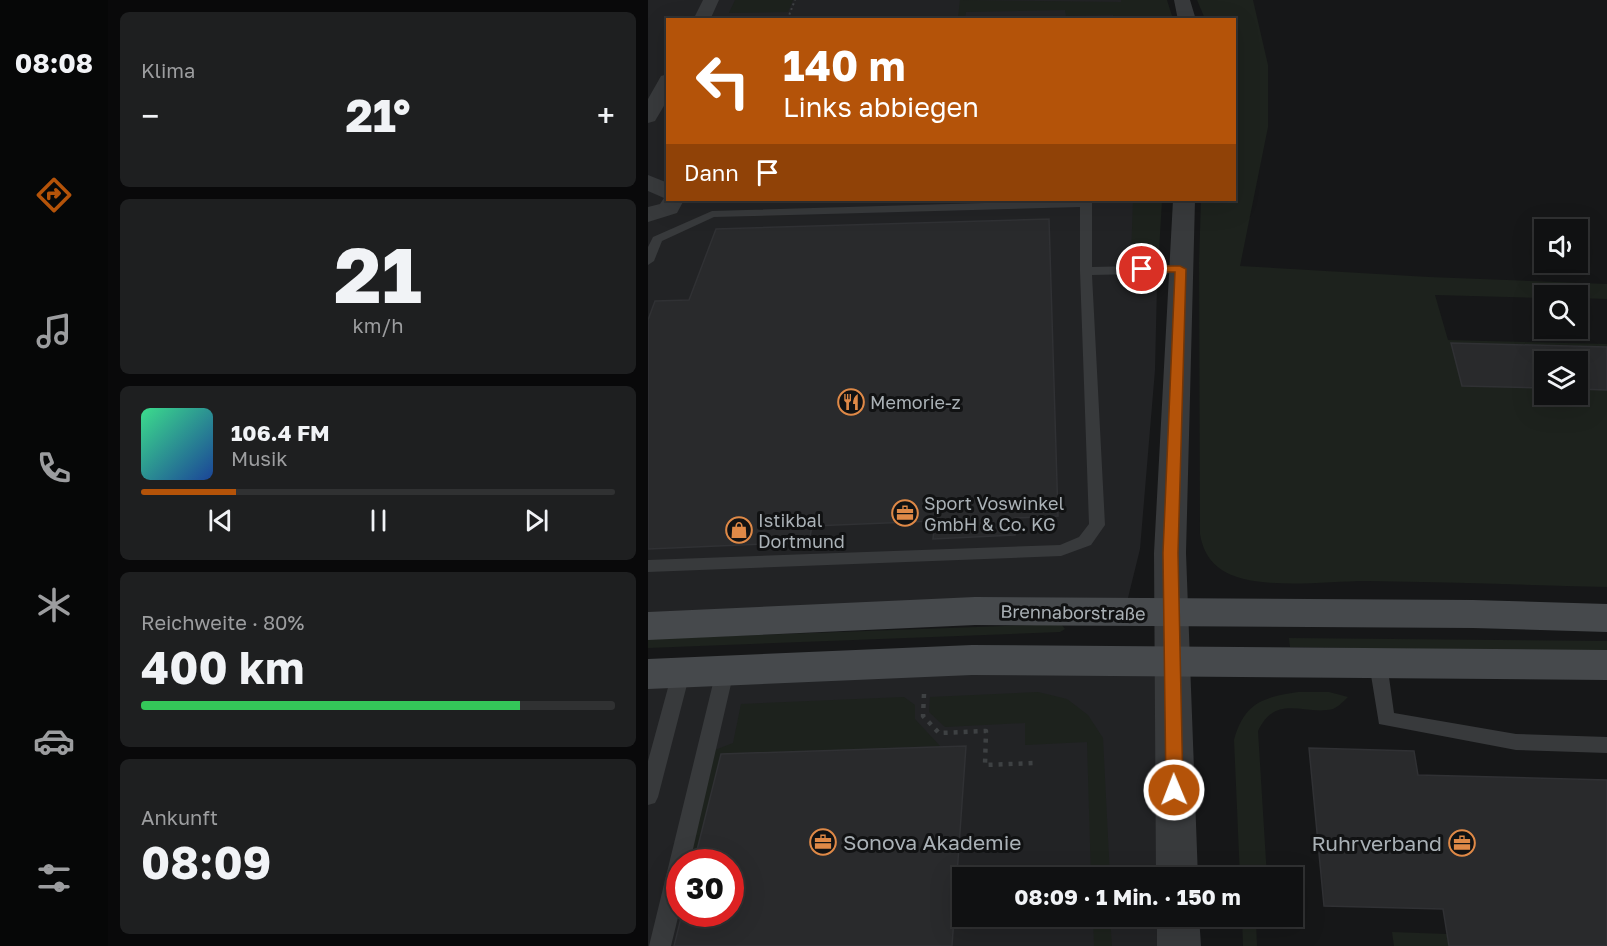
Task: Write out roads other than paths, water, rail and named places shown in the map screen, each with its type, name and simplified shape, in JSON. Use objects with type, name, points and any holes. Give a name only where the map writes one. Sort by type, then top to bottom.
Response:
[{"type":"main road","name":"Brennaborstraße","points":[[648,626],[975,611],[1473,614],[1607,618]]},
{"type":"main road","points":[[665,673],[972,660],[1607,665]]},
{"type":"street","points":[[702,18],[711,0]]},
{"type":"street","points":[[1182,0],[1186,18]]},
{"type":"street","points":[[648,117],[666,84]]},
{"type":"street","points":[[648,182],[666,191]]},
{"type":"street","points":[[648,215],[669,208],[672,201]]},
{"type":"street","points":[[1177,867],[1170,553],[1184,201]]},
{"type":"street","points":[[1178,927],[1179,946]]},
{"type":"lane","points":[[648,261],[657,239],[712,214],[1086,203],[1086,271],[1097,525],[1085,541],[1061,550],[648,566]]},
{"type":"lane","points":[[648,227],[657,239]]},
{"type":"lane","points":[[1086,271],[1180,269]]},
{"type":"lane","points":[[1378,663],[1386,718],[1516,742],[1607,745]]},
{"type":"lane","points":[[683,849],[725,671]]},
{"type":"lane","points":[[648,797],[665,673]]},
{"type":"lane","points":[[660,946],[666,921]]},
{"type":"place","name":"Memorie-z","points":[[851,402]]},
{"type":"place","name":"Sport Voswinkel GmbH & Co. KG","points":[[905,513]]},
{"type":"place","name":"Istikbal Dortmund","points":[[739,530]]},
{"type":"place","name":"Sonova Akademie","points":[[823,842]]},
{"type":"place","name":"Ruhrverband","points":[[1462,843]]}]
